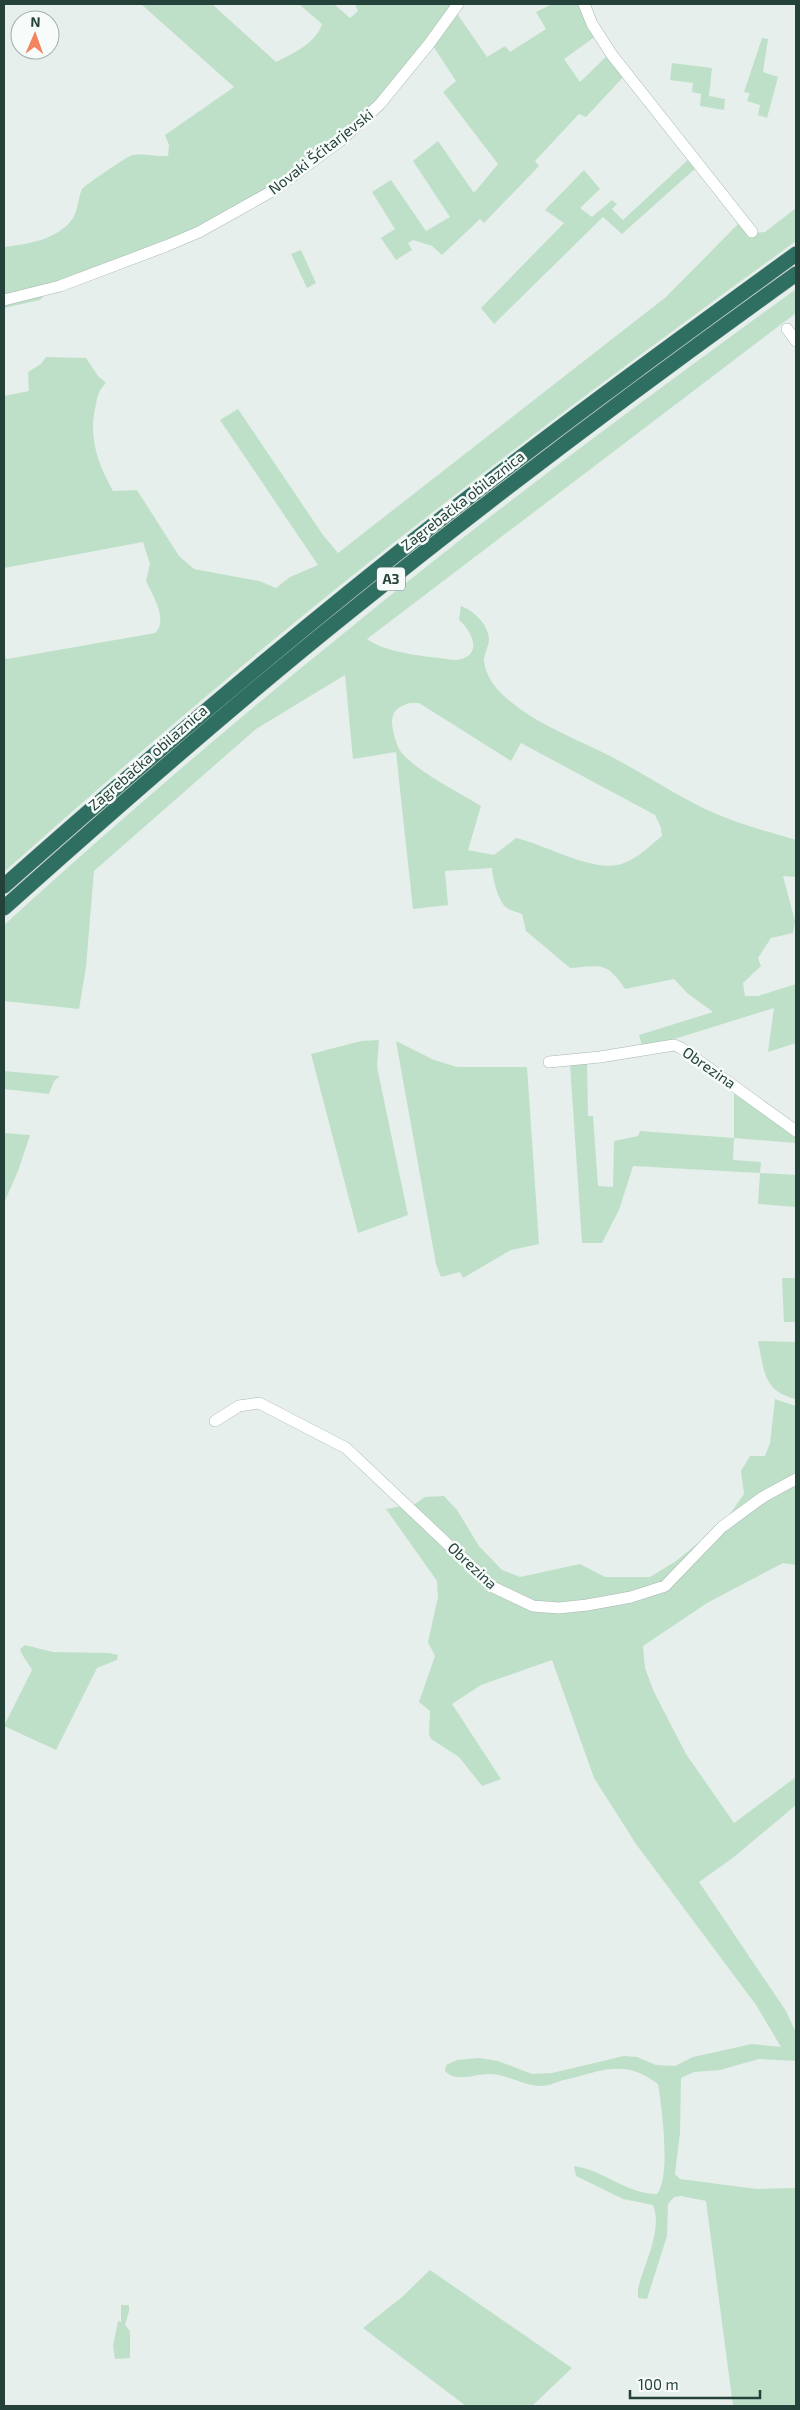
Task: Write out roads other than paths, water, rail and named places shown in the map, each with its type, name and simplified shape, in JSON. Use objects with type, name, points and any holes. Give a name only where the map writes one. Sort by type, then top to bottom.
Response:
[{"type":"highway","name":"Zagrebačka obilaznica","points":[[4,886],[214,703],[341,598],[553,433],[796,254]]},
{"type":"highway","name":"Zagrebačka obilaznica","points":[[4,908],[223,716],[352,610],[555,452],[796,274]]},
{"type":"street","name":"Novaki Šćitarjevski","points":[[4,300],[60,286],[166,246],[200,232],[274,190],[340,141],[380,104],[405,75],[458,4]]},
{"type":"street","points":[[584,4],[592,24],[612,55],[752,232]]},
{"type":"street","points":[[787,329],[796,341]]},
{"type":"street","name":"Obrezina","points":[[549,1062],[600,1057],[674,1045],[681,1048],[796,1131]]},
{"type":"street","name":"Obrezina","points":[[215,1421],[239,1406],[259,1403],[346,1448],[434,1529],[469,1567],[493,1587],[533,1606],[559,1608],[587,1605],[631,1597],[665,1586],[722,1527],[763,1496],[796,1479]]}]
